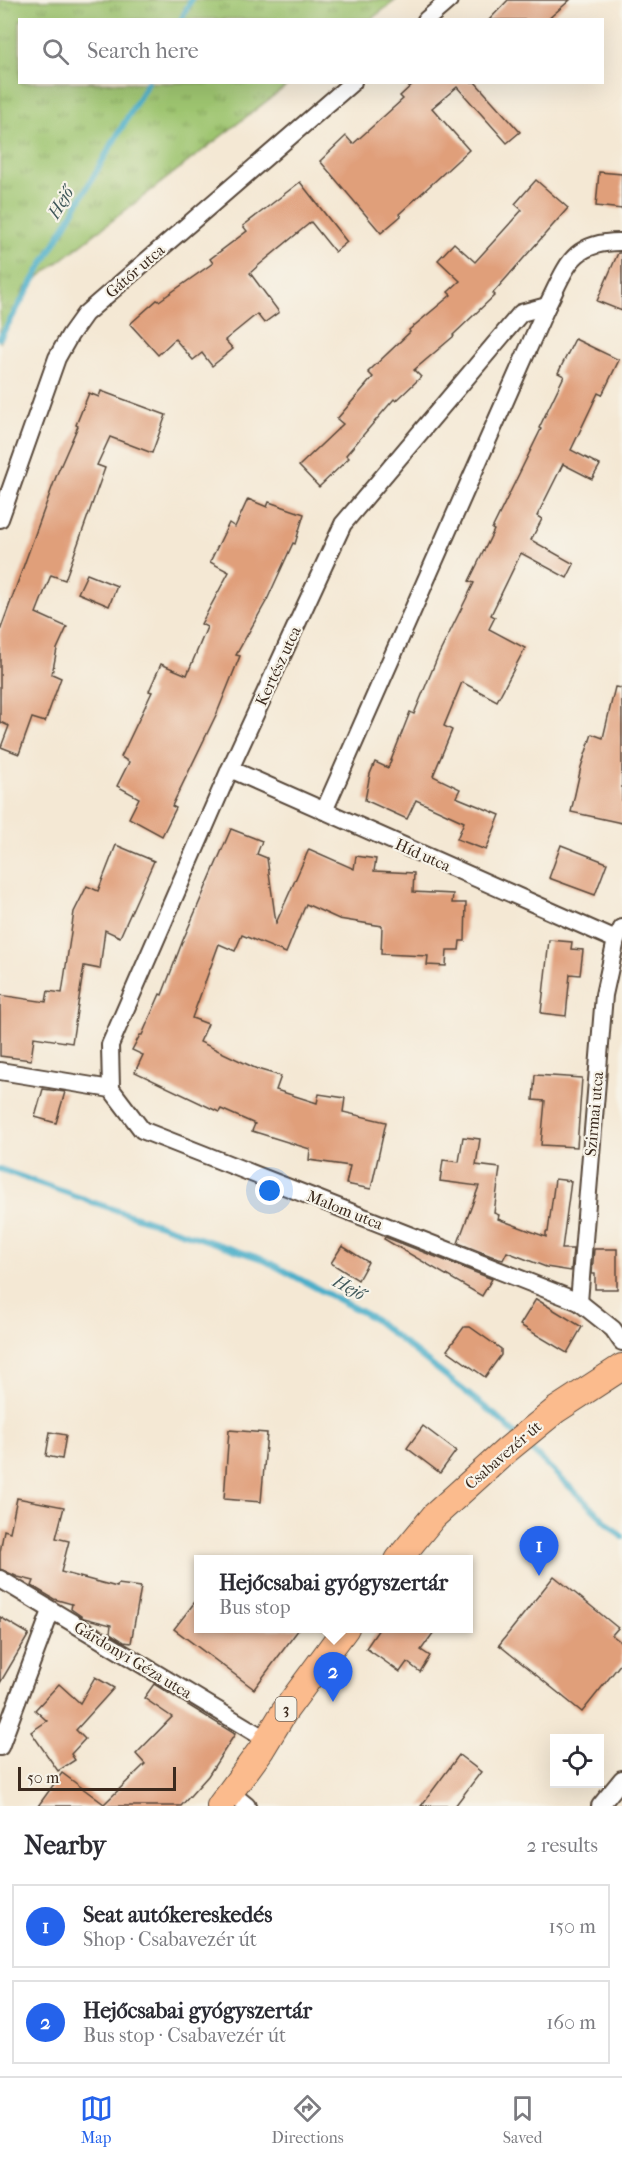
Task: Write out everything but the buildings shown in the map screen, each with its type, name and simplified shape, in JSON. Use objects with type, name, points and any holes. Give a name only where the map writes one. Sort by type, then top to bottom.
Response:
[{"type":"main road","name":"Csabavezér út","points":[[402,1555],[434,1516],[507,1450],[556,1410],[622,1367]]},
{"type":"main road","name":"3","points":[[233,1802],[284,1712],[343,1633]]},
{"type":"street","points":[[428,18],[449,0]]},
{"type":"street","name":"Gátőr utca","points":[[0,519],[57,358],[85,314],[351,84]]},
{"type":"street","points":[[324,811],[547,306],[570,260],[584,248],[622,242]]},
{"type":"street","name":"Kertész utca","points":[[111,1089],[110,1045],[230,770],[343,524],[521,313],[547,306]]},
{"type":"street","name":"Híd utca","points":[[230,770],[619,934]]},
{"type":"street","name":"Szirmai utca","points":[[579,1302],[604,996],[619,934]]},
{"type":"street","points":[[0,1071],[111,1089]]},
{"type":"street","name":"Malom utca","points":[[111,1089],[142,1130],[579,1302],[613,1329],[622,1342]]},
{"type":"street","name":"Gárdonyi Géza utca","points":[[0,1579],[267,1740]]},
{"type":"street","points":[[0,1747],[51,1611]]},
{"type":"street","points":[[600,1806],[622,1779]]},
{"type":"green space","points":[[0,0],[396,0],[372,18],[18,18],[18,84],[289,84],[25,288],[0,343]]},
{"type":"waterway","name":"Hejő","points":[[182,18],[191,0]]},
{"type":"waterway","name":"Hejő","points":[[0,338],[147,84]]},
{"type":"waterway","name":"Hejő","points":[[0,1169],[262,1259],[371,1317],[495,1415],[516,1435]]},
{"type":"waterway","name":"Hejő","points":[[525,1444],[622,1537]]},
{"type":"place","name":"Seat autókereskedés","points":[[539,1576]]},
{"type":"place","name":"Hejőcsabai gyógyszertár","points":[[333,1702]]}]
